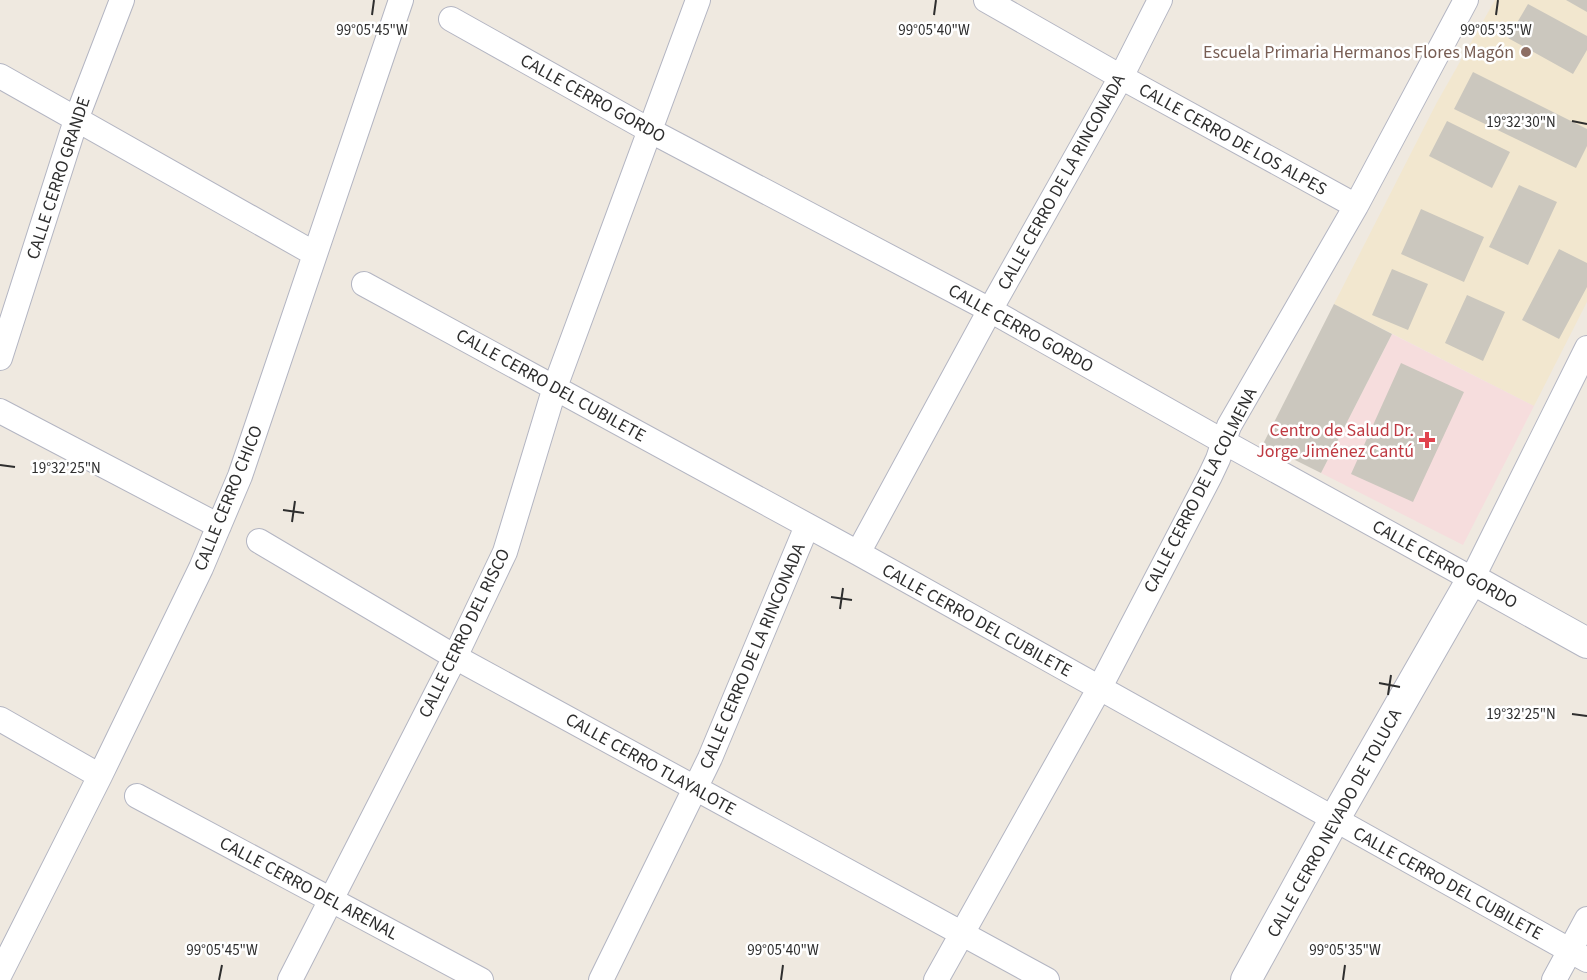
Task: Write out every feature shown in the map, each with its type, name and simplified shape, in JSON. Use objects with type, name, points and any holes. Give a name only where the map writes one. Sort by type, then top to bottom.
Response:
[{"type":"street","name":"CALLE CERRO GRANDE","points":[[0,358],[76,117],[122,0]]},
{"type":"street","name":"CALLE CERRO CHICO","points":[[0,974],[100,776],[219,526],[252,442],[401,0]]},
{"type":"street","name":"CALLE CERRO DEL RISCO","points":[[290,980],[455,657],[505,552],[555,387],[698,0]]},
{"type":"street","name":"CALLE CERRO DE LOS ALPES","points":[[986,0],[1356,206]]},
{"type":"street","name":"CALLE CERRO DE LA RINCONADA","points":[[858,553],[990,310],[1121,77],[1160,0]]},
{"type":"street","name":"CALLE CERRO DE LA COLMENA","points":[[936,980],[1099,688],[1210,476],[1229,426],[1356,206],[1459,3]]},
{"type":"street","name":"CALLE CERRO GORDO","points":[[451,19],[649,130],[990,310],[1587,643]]},
{"type":"street","points":[[0,76],[315,254]]},
{"type":"street","name":"CALLE CERRO DEL CUBILETE","points":[[364,284],[858,553],[1578,955]]},
{"type":"street","name":"CALLE CERRO NEVADO DE TOLUCA","points":[[1246,980],[1334,820],[1472,579],[1587,348]]},
{"type":"street","points":[[0,411],[219,526]]},
{"type":"street","name":"CALLE CERRO DE LA RINCONADA","points":[[601,980],[710,758],[807,526]]},
{"type":"street","name":"CALLE CERRO TLAYALOTE","points":[[259,541],[455,657],[1047,980]]},
{"type":"street","points":[[0,719],[100,776]]},
{"type":"street","name":"CALLE CERRO DEL ARENAL","points":[[137,796],[481,980]]},
{"type":"street","points":[[1554,980],[1578,955],[1587,920]]},
{"type":"shaded area","points":[[1495,0],[1587,0],[1587,302],[1534,406],[1334,304],[1436,104]]},
{"type":"shaded area","name":"Centro de Salud Dr. Jorge Jiménez Cantú","points":[[1392,334],[1534,406],[1463,545],[1321,473]]},
{"type":"building","points":[[1566,0],[1587,0],[1587,12]]},
{"type":"building","points":[[1528,4],[1587,36],[1587,50],[1573,74],[1508,38]]},
{"type":"building","points":[[1473,72],[1587,129],[1587,146],[1576,168],[1454,109]]},
{"type":"building","points":[[1447,121],[1510,152],[1492,188],[1429,156]]},
{"type":"building","points":[[1519,185],[1557,202],[1528,265],[1489,247]]},
{"type":"building","points":[[1421,209],[1484,237],[1464,282],[1401,254]]},
{"type":"building","points":[[1559,249],[1587,263],[1587,287],[1559,339],[1522,320]]},
{"type":"building","points":[[1392,269],[1428,284],[1408,330],[1372,315]]},
{"type":"building","points":[[1467,295],[1505,312],[1483,361],[1445,343]]},
{"type":"building","points":[[1334,304],[1392,334],[1321,473],[1263,444]]},
{"type":"building","points":[[1401,363],[1464,392],[1413,502],[1351,474]]},
{"type":"place","name":"Escuela Primaria Hermanos Flores Magón","points":[[1526,52]]},
{"type":"place","name":"Centro de Salud Dr. Jorge Jiménez Cantú","points":[[1427,440]]}]
